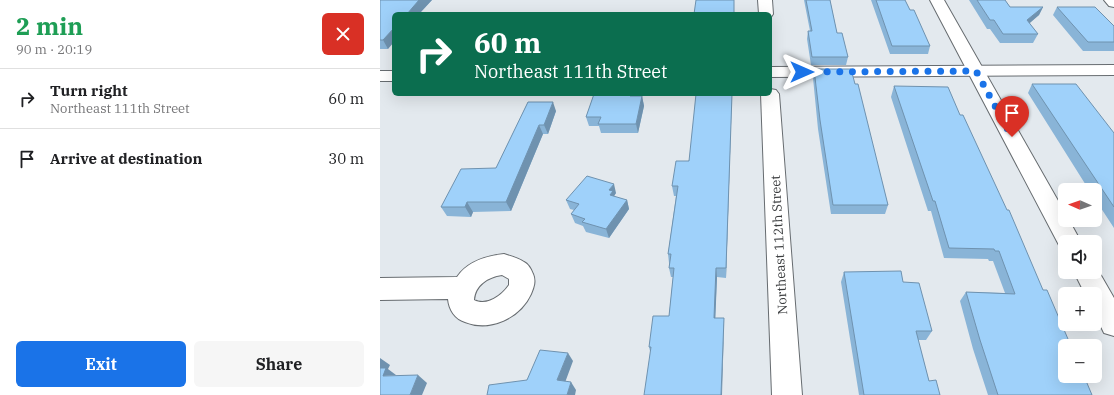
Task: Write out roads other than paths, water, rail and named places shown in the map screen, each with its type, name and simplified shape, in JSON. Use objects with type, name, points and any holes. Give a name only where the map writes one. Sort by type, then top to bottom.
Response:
[{"type":"street","points":[[765,0],[766,12]]},
{"type":"street","points":[[937,0],[1065,235]]},
{"type":"street","points":[[1111,0],[1114,3]]},
{"type":"street","points":[[772,72],[1114,70]]},
{"type":"street","points":[[380,76],[392,76]]},
{"type":"street","name":"Northeast 112th Street","points":[[770,96],[788,395]]},
{"type":"street","points":[[1090,279],[1114,324]]},
{"type":"street","points":[[380,289],[463,288]]}]
